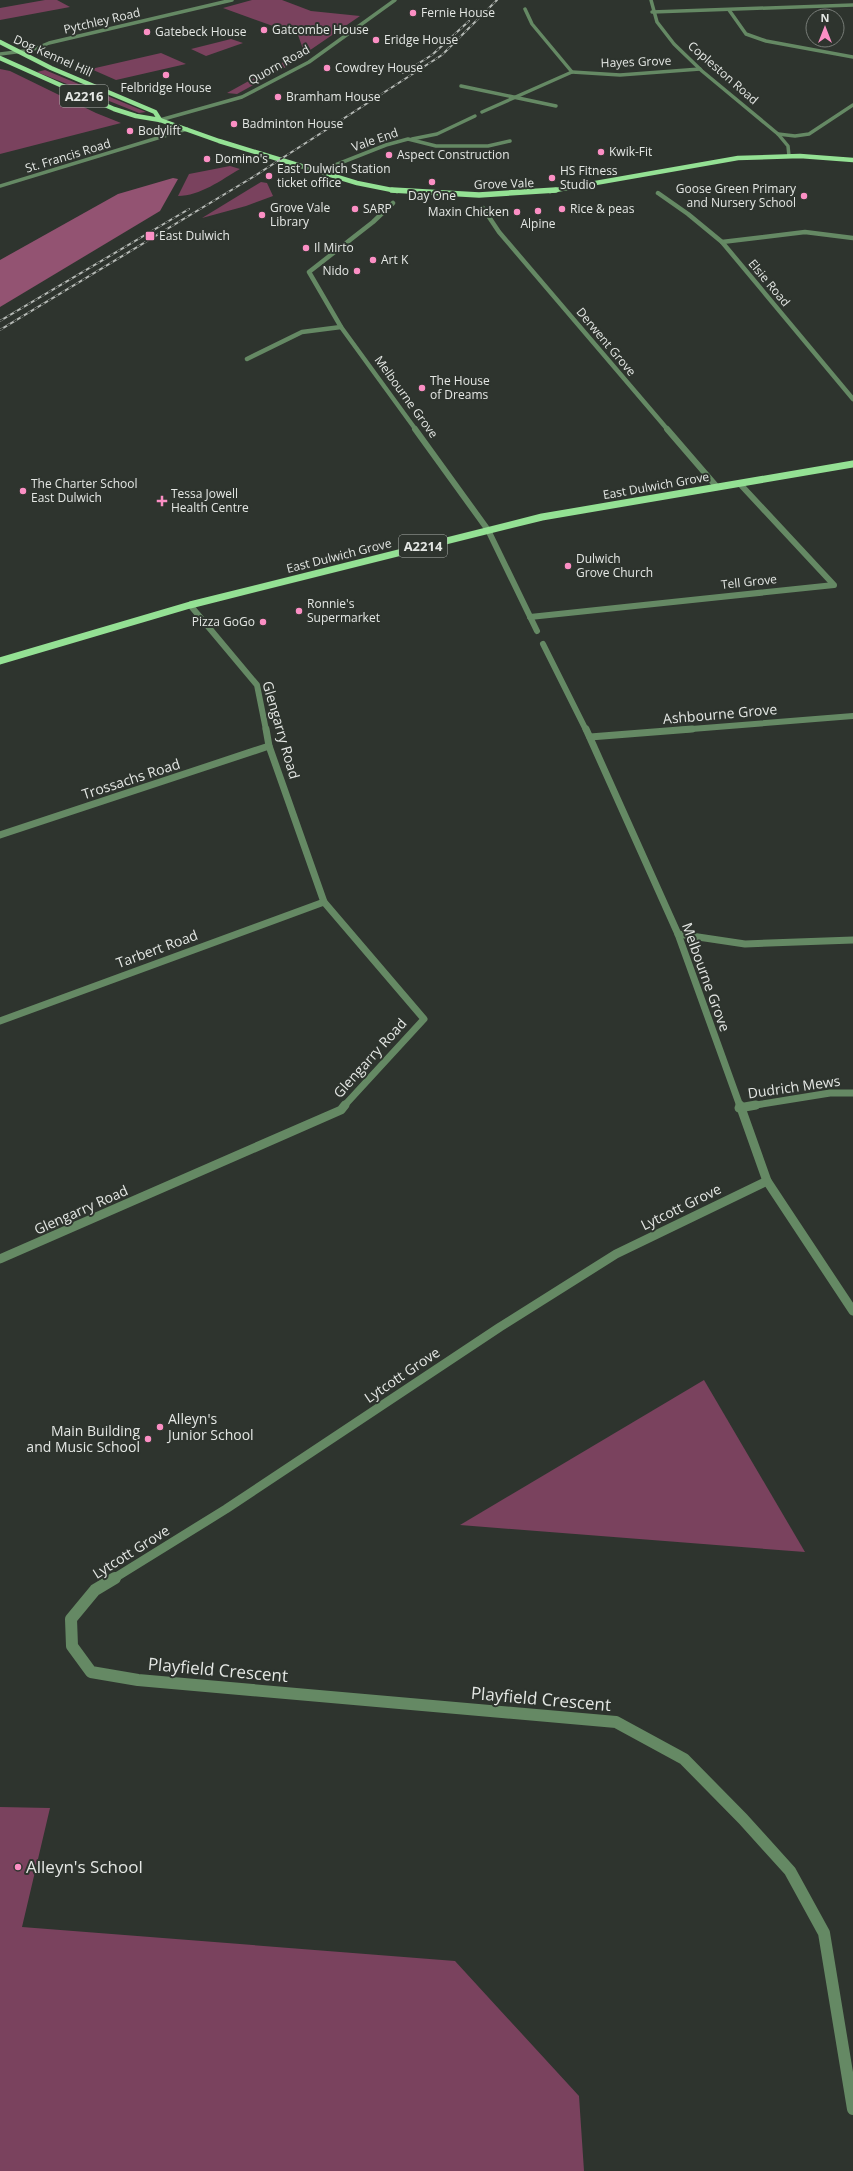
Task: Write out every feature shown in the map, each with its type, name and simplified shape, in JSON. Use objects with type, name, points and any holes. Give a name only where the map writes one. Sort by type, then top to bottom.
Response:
[{"type":"main road","name":"Dog Kennel Hill","points":[[0,42],[16,51],[155,112],[160,120]]},
{"type":"main road","name":"Dog Kennel Hill","points":[[0,58],[114,109],[136,116],[160,120],[186,129]]},
{"type":"main road","name":"Grove Vale","points":[[186,129],[386,190],[419,194],[479,195],[573,188],[725,159],[789,156],[853,160]]},
{"type":"main road","name":"East Dulwich Grove","points":[[0,661],[190,605],[488,530],[542,518],[853,464]]},
{"type":"street","name":"Pytchley Road","points":[[0,54],[32,49],[49,43],[232,0]]},
{"type":"street","name":"Quorn Road","points":[[160,120],[242,97],[309,62],[395,0]]},
{"type":"street","name":"Copleston Road","points":[[651,0],[652,12],[660,28],[700,69],[778,134],[788,146],[786,151],[789,156]]},
{"type":"street","points":[[796,4],[799,7]]},
{"type":"street","points":[[652,12],[853,5]]},
{"type":"street","points":[[525,9],[532,24],[572,72]]},
{"type":"street","points":[[729,10],[746,34],[766,41],[853,57]]},
{"type":"street","name":"Hayes Grove","points":[[482,112],[572,72],[620,75],[700,69]]},
{"type":"street","points":[[461,86],[556,106]]},
{"type":"street","points":[[778,134],[795,136],[809,134],[853,105]]},
{"type":"street","points":[[408,139],[437,134],[475,116]]},
{"type":"street","name":"St. Francis Road","points":[[0,186],[186,129]]},
{"type":"street","name":"Vale End","points":[[320,171],[386,145],[408,139],[436,146],[488,146],[510,141]]},
{"type":"street","name":"Elsie Road","points":[[658,193],[688,214],[722,242],[853,399]]},
{"type":"street","name":"Melbourne Grove","points":[[393,203],[364,231],[320,262],[309,272],[341,327],[488,530],[537,631]]},
{"type":"street","name":"Derwent Grove","points":[[483,208],[499,232],[717,487]]},
{"type":"street","points":[[722,242],[805,232],[853,238]]},
{"type":"street","points":[[247,359],[302,332],[341,327]]},
{"type":"street","name":"Tell Grove","points":[[530,617],[834,584],[740,484]]},
{"type":"street","name":"Glengarry Road","points":[[0,1260],[341,1110],[424,1019],[324,902],[269,746],[257,685],[190,605]]},
{"type":"street","name":"Melbourne Grove","points":[[543,644],[590,737],[678,934],[766,1181],[853,1311]]},
{"type":"street","name":"Ashbourne Grove","points":[[590,737],[853,716]]},
{"type":"street","name":"Trossachs Road","points":[[0,835],[269,746]]},
{"type":"street","name":"Tarbert Road","points":[[0,1021],[324,902]]},
{"type":"street","points":[[678,934],[745,944],[853,940]]},
{"type":"street","name":"Dudrich Mews","points":[[739,1108],[830,1093],[853,1093]]},
{"type":"street","name":"Lytcott Grove","points":[[71,1619],[96,1590],[226,1509],[513,1319],[616,1254],[766,1181]]},
{"type":"street","name":"Playfield Crescent","points":[[71,1619],[72,1646],[91,1672],[138,1680],[616,1722],[684,1760],[743,1819],[790,1871],[824,1933],[853,2109]]},
{"type":"shaded area","points":[[45,0],[57,0],[70,7],[0,20],[0,8]]},
{"type":"shaded area","points":[[252,0],[282,0],[311,11],[360,16],[300,57],[292,55],[303,49],[298,35],[223,8]]},
{"type":"shaded area","points":[[231,39],[243,43],[206,56],[191,49]]},
{"type":"shaded area","points":[[161,53],[186,64],[116,80],[91,69]]},
{"type":"shaded area","points":[[285,61],[295,62],[237,94],[227,93]]},
{"type":"shaded area","points":[[0,69],[10,71],[96,113],[121,123],[0,154]]},
{"type":"shaded area","points":[[45,70],[146,112],[139,113],[37,72]]},
{"type":"shaded area","points":[[230,166],[240,169],[202,190],[178,196],[189,174]]},
{"type":"shaded area","points":[[173,178],[178,179],[160,211],[0,307],[0,260],[118,194]]},
{"type":"shaded area","points":[[261,182],[267,183],[273,196],[246,206],[202,218]]},
{"type":"shaded area","points":[[704,1380],[805,1552],[460,1525]]},
{"type":"shaded area","name":"Alleyn's School","points":[[0,1807],[50,1808],[22,1927],[455,1961],[579,2096],[584,2171],[0,2171]]},
{"type":"railway","points":[[0,330],[253,177],[442,55],[497,0]]},
{"type":"railway","points":[[403,73],[432,55],[469,21]]},
{"type":"railway","points":[[0,321],[189,209]]},
{"type":"place","name":"Fernie House","points":[[413,13]]},
{"type":"place","name":"Gatcombe House","points":[[264,30]]},
{"type":"place","name":"Gatebeck House","points":[[147,32]]},
{"type":"place","name":"Eridge House","points":[[376,40]]},
{"type":"place","name":"Cowdrey House","points":[[327,68]]},
{"type":"place","name":"Felbridge House","points":[[166,75]]},
{"type":"place","name":"Bramham House","points":[[278,97]]},
{"type":"place","name":"Badminton House","points":[[234,124]]},
{"type":"place","name":"Bodylift","points":[[130,131]]},
{"type":"place","name":"Kwik-Fit","points":[[601,152]]},
{"type":"place","name":"Aspect Construction","points":[[389,155]]},
{"type":"place","name":"Domino's","points":[[207,159]]},
{"type":"place","name":"East Dulwich Station ticket office","points":[[269,176]]},
{"type":"place","name":"HS Fitness Studio","points":[[552,178]]},
{"type":"place","name":"Day One","points":[[432,182]]},
{"type":"place","name":"Goose Green Primary and Nursery School","points":[[804,196]]},
{"type":"place","name":"SARP","points":[[355,209]]},
{"type":"place","name":"Rice & peas","points":[[562,209]]},
{"type":"place","name":"Alpine","points":[[538,211]]},
{"type":"place","name":"Maxin Chicken","points":[[517,212]]},
{"type":"place","name":"Grove Vale Library","points":[[262,215]]},
{"type":"place","name":"East Dulwich","points":[[150,236]]},
{"type":"place","name":"Il Mirto","points":[[306,248]]},
{"type":"place","name":"Art K","points":[[373,260]]},
{"type":"place","name":"Nido","points":[[357,271]]},
{"type":"place","name":"The House of Dreams","points":[[422,388]]},
{"type":"place","name":"The Charter School East Dulwich","points":[[23,491]]},
{"type":"place","name":"Tessa Jowell Health Centre","points":[[162,501]]},
{"type":"place","name":"Dulwich Grove Church","points":[[568,566]]},
{"type":"place","name":"Ronnie's Supermarket","points":[[299,611]]},
{"type":"place","name":"Pizza GoGo","points":[[263,622]]},
{"type":"place","name":"Alleyn's Junior School","points":[[160,1427]]},
{"type":"place","name":"Main Building and Music School","points":[[148,1439]]},
{"type":"place","name":"Alleyn's School","points":[[18,1867]]}]
